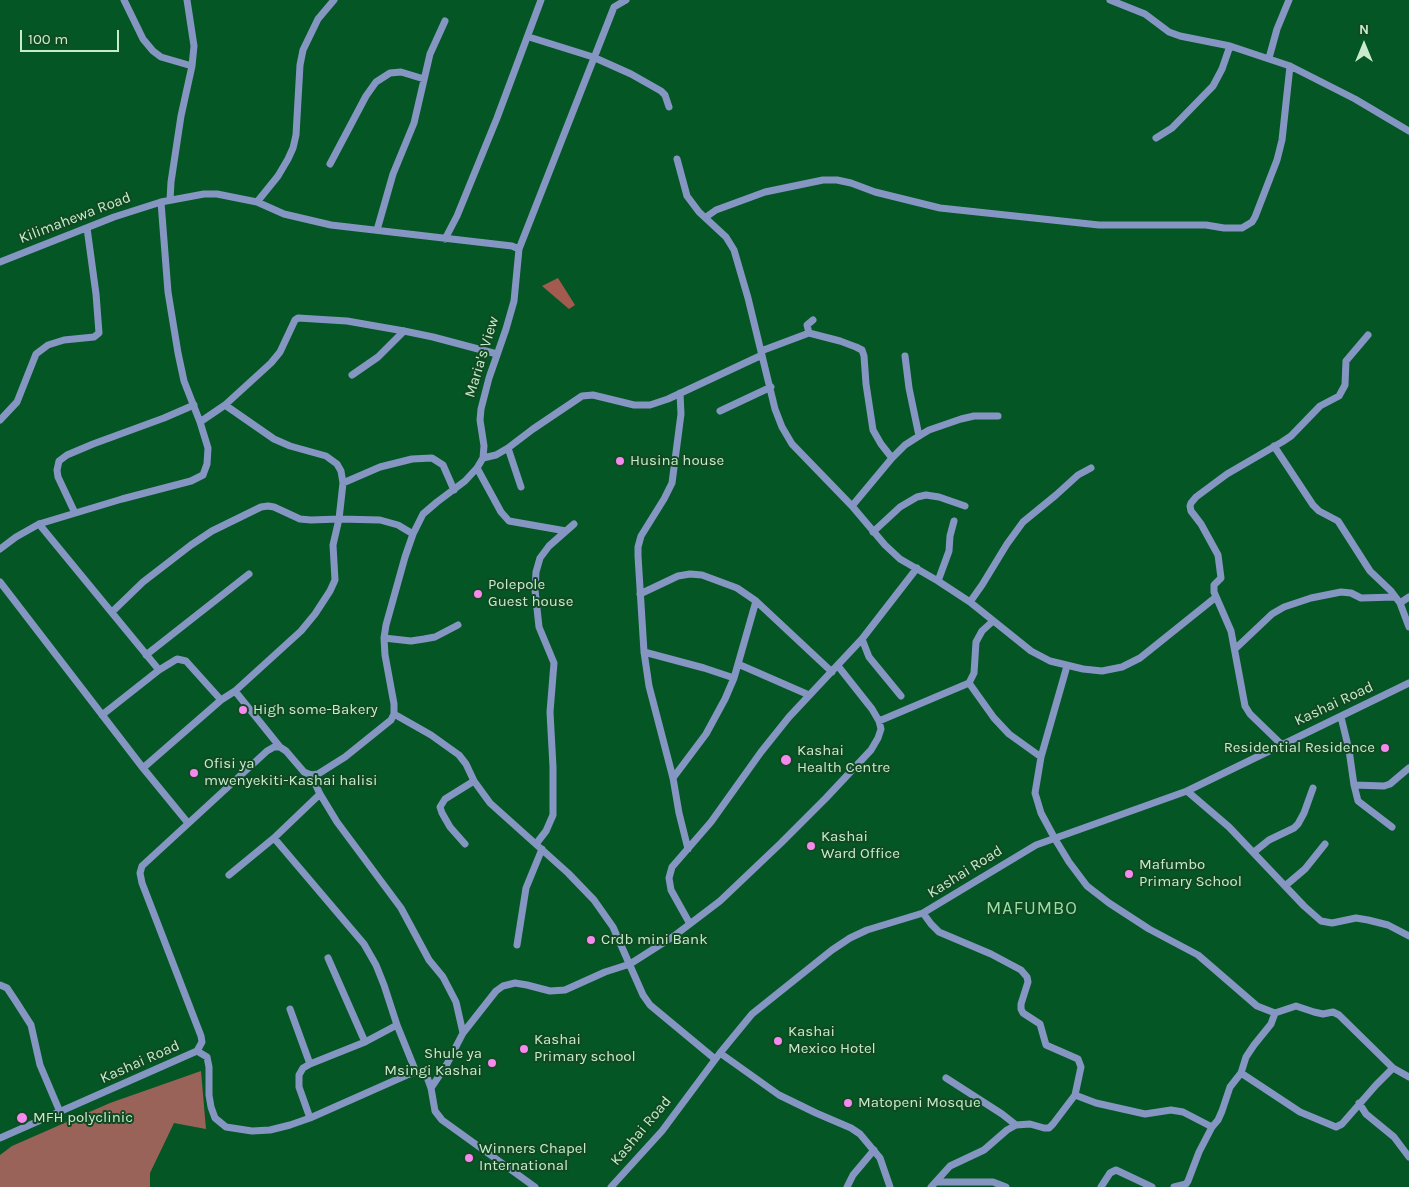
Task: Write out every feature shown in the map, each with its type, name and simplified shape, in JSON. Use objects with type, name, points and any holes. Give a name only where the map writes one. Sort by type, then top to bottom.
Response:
[{"type":"street","points":[[124,0],[143,39],[153,51],[161,57],[192,66]]},
{"type":"street","points":[[170,200],[181,116],[192,66],[194,46],[187,0]]},
{"type":"street","points":[[257,202],[278,176],[288,159],[296,135],[300,65],[303,50],[318,19],[334,0]]},
{"type":"street","points":[[446,239],[529,37],[541,0]]},
{"type":"street","name":"Maria's View","points":[[483,458],[481,409],[514,301],[519,249],[615,4],[626,0]]},
{"type":"street","points":[[1110,0],[1145,14],[1174,34],[1230,46],[1290,66],[1367,106],[1409,131]]},
{"type":"street","points":[[1269,58],[1277,29],[1289,0]]},
{"type":"street","points":[[377,230],[394,174],[414,123],[430,54],[445,21]]},
{"type":"street","points":[[529,37],[593,57],[631,74],[662,92],[669,107]]},
{"type":"street","points":[[1156,138],[1172,128],[1213,86],[1222,69],[1230,46]]},
{"type":"street","points":[[706,217],[716,210],[765,192],[823,180],[837,180],[884,195],[940,208],[1099,225],[1206,225],[1242,228],[1252,222],[1255,217],[1277,160],[1282,140],[1290,66]]},
{"type":"street","points":[[330,164],[366,96],[376,82],[390,73],[401,72],[424,79]]},
{"type":"street","points":[[677,159],[687,196],[699,212],[726,237],[734,250],[771,387],[775,409],[792,444],[900,559],[938,580],[970,602],[1031,651],[1050,661],[1068,666],[1102,671],[1122,667],[1140,658],[1216,597]]},
{"type":"street","name":"Kilimahewa Road","points":[[0,262],[161,202],[188,196],[217,194],[257,202],[284,214],[306,220],[512,246],[519,249]]},
{"type":"street","points":[[0,549],[16,537],[40,524],[191,481],[202,475],[208,464],[208,448],[194,404],[184,381],[173,326],[164,261],[161,202]]},
{"type":"street","points":[[0,420],[16,402],[36,354],[48,345],[64,340],[94,337],[98,332],[96,294],[87,228]]},
{"type":"street","points":[[200,422],[225,405],[271,363],[280,352],[295,320],[298,318],[347,321],[404,330],[497,354]]},
{"type":"street","points":[[808,333],[807,325],[813,320]]},
{"type":"street","points":[[352,375],[378,358],[404,330]]},
{"type":"street","points":[[235,691],[280,747],[286,751],[304,772],[311,775],[318,774],[345,757],[391,720],[394,714],[394,704],[388,675],[384,638],[388,617],[413,534],[423,514],[454,490],[477,468],[483,458],[496,455],[508,448],[574,401],[588,395],[634,405],[650,404],[680,393],[761,353],[808,333],[862,350],[873,430],[892,458]]},
{"type":"street","points":[[1280,744],[1250,714],[1245,706],[1235,649],[1216,597],[1214,586],[1221,578],[1218,555],[1201,524],[1191,511],[1191,503],[1227,474],[1291,436],[1320,406],[1339,396],[1345,385],[1346,361],[1368,335]]},
{"type":"street","points":[[905,356],[909,388],[919,436]]},
{"type":"street","points":[[720,411],[771,387]]},
{"type":"street","points":[[680,393],[681,414],[672,483],[641,536],[638,547],[644,652],[651,695],[674,778],[679,813],[688,849]]},
{"type":"street","points":[[75,513],[58,477],[59,461],[67,455],[93,444],[164,418],[194,404]]},
{"type":"street","points":[[143,768],[221,700],[235,691],[301,631],[325,600],[334,580],[332,545],[339,519],[343,483],[341,471],[337,464],[326,456],[290,446],[274,439],[225,405]]},
{"type":"street","points":[[852,506],[892,458],[905,445],[919,436],[929,430],[961,419],[974,416],[998,416]]},
{"type":"street","points":[[1274,446],[1313,505],[1338,521],[1370,571],[1398,600],[1409,627]]},
{"type":"street","points":[[508,448],[521,487]]},
{"type":"street","points":[[343,483],[389,464],[412,459],[432,458],[443,465],[454,490]]},
{"type":"street","points":[[477,468],[501,512],[509,521],[566,531]]},
{"type":"street","points":[[970,602],[1022,522],[1078,475],[1091,468]]},
{"type":"street","points":[[874,532],[900,507],[917,497],[926,495],[939,497],[965,506]]},
{"type":"street","points":[[112,612],[143,582],[191,544],[212,531],[261,507],[274,507],[300,519],[366,519],[385,521],[398,525],[413,534]]},
{"type":"street","points":[[938,580],[948,556],[954,521]]},
{"type":"street","points":[[40,524],[88,586],[112,612],[159,670]]},
{"type":"street","points":[[517,945],[526,888],[539,846],[553,815],[550,712],[554,663],[539,627],[535,590],[536,572],[540,558],[574,524]]},
{"type":"street","points":[[690,924],[669,885],[672,868],[711,822],[761,752],[809,695],[862,639],[917,568]]},
{"type":"street","points":[[146,654],[249,574]]},
{"type":"street","points":[[640,594],[678,576],[690,574],[702,575],[736,588],[756,601],[832,672]]},
{"type":"street","points":[[0,582],[143,768],[188,823]]},
{"type":"street","points":[[1235,649],[1272,614],[1284,607],[1311,598],[1342,592],[1351,593],[1362,598],[1398,600],[1409,597]]},
{"type":"street","points":[[674,778],[706,734],[725,699],[734,678],[756,601]]},
{"type":"street","points":[[879,721],[969,683],[974,673],[975,652],[979,636],[993,621]]},
{"type":"street","points":[[384,638],[411,641],[424,639],[435,637],[458,625]]},
{"type":"street","points":[[862,639],[869,656],[901,696]]},
{"type":"street","points":[[644,652],[734,678]]},
{"type":"street","points":[[102,715],[159,670],[177,660],[186,661],[221,700]]},
{"type":"street","points":[[738,664],[809,695]]},
{"type":"street","points":[[431,1088],[447,1064],[463,1033],[496,991],[503,986],[515,983],[550,991],[565,990],[605,972],[630,964],[690,924],[720,901],[849,773],[871,750],[881,729],[872,709],[838,666]]},
{"type":"street","points":[[1068,666],[1041,757],[1035,793],[1042,813],[1055,839],[1087,886],[1109,903],[1198,956],[1258,1006],[1276,1013],[1296,1006],[1323,1014],[1333,1012],[1339,1015],[1393,1068],[1409,1077]]},
{"type":"street","points":[[969,683],[994,718],[1009,734],[1041,757]]},
{"type":"street","name":"Kashai Road","points":[[616,1186],[662,1131],[720,1052],[752,1014],[832,950],[850,938],[867,930],[923,913],[1036,845],[1187,791],[1280,744],[1409,684]]},
{"type":"street","points":[[394,714],[448,746],[459,755],[466,764],[474,781],[490,803],[539,846],[594,900],[613,927],[643,995],[650,1005],[715,1059]]},
{"type":"street","points":[[1341,717],[1350,750],[1356,796],[1360,804],[1392,826]]},
{"type":"street","points":[[197,1051],[202,1042],[201,1036],[142,883],[140,873],[142,866],[151,857],[267,751],[274,747],[280,747]]},
{"type":"street","points":[[1354,785],[1384,786],[1390,784],[1409,768]]},
{"type":"street","points":[[311,775],[320,794],[338,822],[401,908],[429,960],[444,978],[456,1002],[463,1033]]},
{"type":"street","points":[[464,844],[450,827],[440,807],[445,799],[474,781]]},
{"type":"street","points":[[1254,852],[1268,840],[1294,828],[1298,824],[1304,814],[1313,788]]},
{"type":"street","points":[[1187,791],[1213,812],[1254,852],[1315,918],[1332,923],[1356,918],[1368,920],[1388,925],[1409,936]]},
{"type":"street","points":[[228,875],[274,838],[320,794]]},
{"type":"street","points":[[274,838],[364,944],[376,965],[416,1072],[427,1077],[435,1111],[442,1120],[535,1187]]},
{"type":"street","points":[[1285,886],[1305,869],[1325,844]]},
{"type":"street","points":[[923,913],[939,932],[952,939],[973,945],[1008,962],[1027,977],[1028,982],[1020,1009],[1026,1016],[1040,1024],[1046,1045],[1078,1060],[1081,1067],[1075,1095],[1048,1128],[1030,1124],[1016,1126],[1007,1130],[984,1150],[950,1166],[934,1184]]},
{"type":"street","points":[[328,958],[365,1042]]},
{"type":"street","points":[[0,985],[7,988],[31,1025],[40,1066],[60,1112]]},
{"type":"street","points":[[290,1009],[310,1064]]},
{"type":"street","points":[[1174,1187],[1188,1182],[1199,1152],[1212,1127],[1218,1120],[1230,1087],[1241,1073],[1246,1057],[1271,1024],[1276,1013]]},
{"type":"street","points":[[310,1118],[298,1081],[299,1074],[303,1068],[365,1042],[397,1025]]},
{"type":"street","name":"Kashai Road","points":[[0,1138],[197,1051],[207,1057],[210,1107],[215,1118],[226,1126],[252,1131],[270,1130],[310,1118],[416,1072]]},
{"type":"street","points":[[720,1052],[779,1095],[851,1128],[880,1158],[890,1187]]},
{"type":"street","points":[[1241,1073],[1300,1112],[1326,1125],[1336,1127],[1342,1124],[1393,1068]]},
{"type":"street","points":[[946,1078],[1002,1114],[1016,1126]]},
{"type":"street","points":[[1075,1095],[1096,1103],[1145,1114],[1172,1110],[1183,1112],[1212,1127]]},
{"type":"street","points":[[1359,1104],[1366,1114],[1394,1137],[1409,1157]]},
{"type":"street","points":[[847,1187],[853,1176],[874,1150]]},
{"type":"street","points":[[1101,1187],[1110,1173],[1116,1170],[1152,1187]]},
{"type":"street","points":[[934,1184],[992,1182],[1006,1187]]},
{"type":"shaded area","points":[[558,278],[575,305],[569,309],[542,286]]},
{"type":"shaded area","points":[[201,1071],[206,1129],[174,1123],[150,1173],[150,1187],[0,1187],[0,1155],[12,1146],[110,1103]]},
{"type":"place","name":"Husina house","points":[[620,461]]},
{"type":"place","name":"Polepole Guest house","points":[[478,594]]},
{"type":"place","name":"High some-Bakery","points":[[243,710]]},
{"type":"place","name":"Residential Residence","points":[[1385,748]]},
{"type":"place","name":"Kashai Health Centre","points":[[786,760]]},
{"type":"place","name":"Ofisi ya mwenyekiti-Kashai halisi","points":[[194,773]]},
{"type":"place","name":"Kashai Ward Office","points":[[811,846]]},
{"type":"place","name":"Mafumbo Primary School","points":[[1129,874]]},
{"type":"place","name":"Crdb mini Bank","points":[[591,940]]},
{"type":"place","name":"Kashai Mexico Hotel","points":[[778,1041]]},
{"type":"place","name":"Kashai Primary school","points":[[524,1049]]},
{"type":"place","name":"Shule ya Msingi Kashai","points":[[492,1063]]},
{"type":"place","name":"Matopeni Mosque","points":[[848,1103]]},
{"type":"place","name":"MFH polyclinic","points":[[22,1118]]},
{"type":"place","name":"Winners Chapel International","points":[[469,1158]]},
{"type":"district","name":"MAFUMBO","points":[[1032,909]]}]
